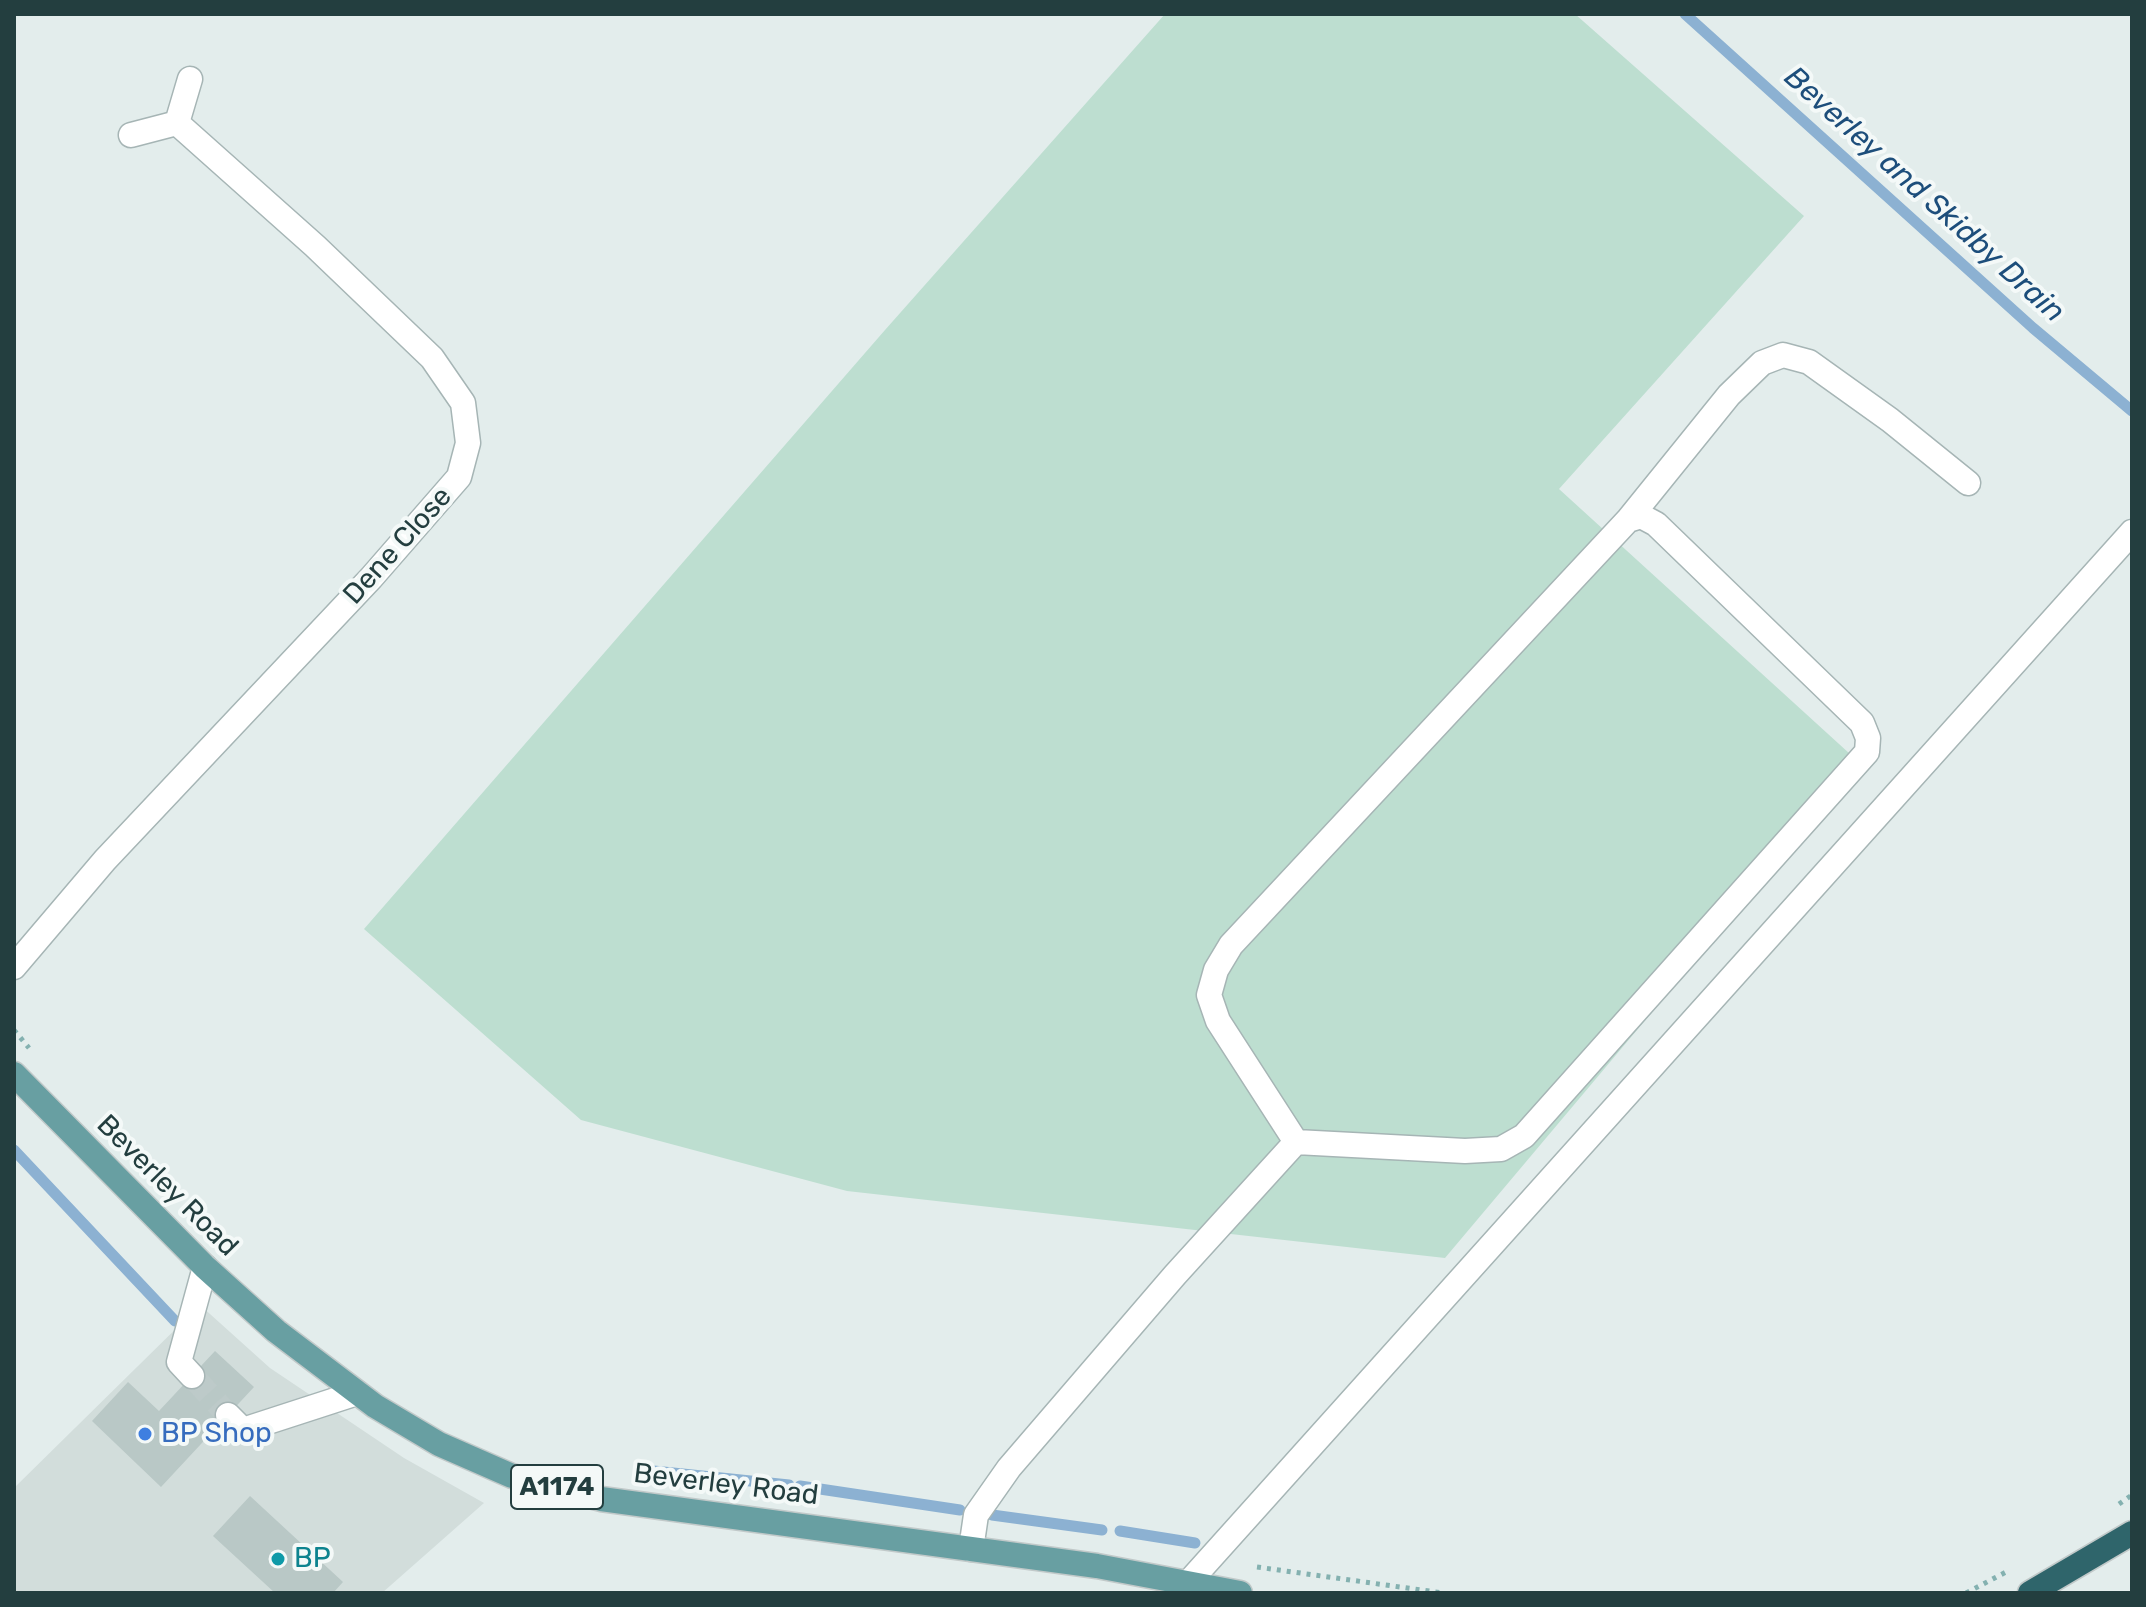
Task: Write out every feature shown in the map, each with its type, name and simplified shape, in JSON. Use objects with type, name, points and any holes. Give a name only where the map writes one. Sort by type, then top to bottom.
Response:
[{"type":"highway","points":[[2030,1593],[2132,1533]]},
{"type":"main road","name":"Beverley Road","points":[[14,1074],[205,1267],[276,1331],[357,1393],[439,1444],[512,1476],[601,1499],[971,1549],[1240,1593]]},
{"type":"street","points":[[131,135],[177,123],[190,79]]},
{"type":"street","name":"Dene Close","points":[[14,967],[105,860],[371,578],[459,477],[468,443],[463,403],[432,358],[315,246],[177,123]]},
{"type":"street","points":[[1296,1142],[1218,1021],[1209,995],[1216,970],[1231,945],[1628,520],[1729,395],[1762,363],[1783,355],[1809,362],[1890,420],[1968,483]]},
{"type":"street","points":[[1296,1142],[1465,1151],[1501,1149],[1524,1136],[1867,752],[1868,738],[1862,723],[1656,524],[1641,516],[1628,520]]},
{"type":"street","points":[[1188,1583],[2132,532]]},
{"type":"street","points":[[971,1549],[976,1515],[1009,1468],[1175,1275],[1296,1142]]},
{"type":"street","points":[[192,1376],[179,1362],[205,1267]]},
{"type":"street","points":[[228,1415],[243,1430],[357,1393]]},
{"type":"path","points":[[14,1030],[33,1053]]},
{"type":"path","points":[[1208,1561],[1443,1593]]},
{"type":"shaded area","points":[[200,1305],[270,1368],[404,1458],[484,1503],[382,1593],[14,1593],[14,1488]]},
{"type":"green space","points":[[1165,14],[1575,14],[1804,216],[1559,489],[1861,764],[1445,1258],[847,1191],[581,1120],[364,929],[885,330]]},
{"type":"building","points":[[215,1351],[254,1387],[161,1487],[92,1421],[128,1382],[159,1411]]},
{"type":"building","name":"BP","points":[[250,1496],[343,1582],[333,1593],[275,1593],[213,1536]]},
{"type":"waterway","name":"Beverley and Skidby Drain","points":[[1685,14],[2033,328],[2132,411]]},
{"type":"waterway","points":[[14,1150],[175,1321]]},
{"type":"waterway","points":[[644,1470],[789,1485]]},
{"type":"waterway","points":[[800,1486],[960,1510]]},
{"type":"waterway","points":[[992,1515],[1102,1530]]},
{"type":"waterway","points":[[1120,1531],[1195,1543]]},
{"type":"tunnel","points":[[192,1376],[228,1415]]},
{"type":"place","name":"BP Shop","points":[[145,1434]]},
{"type":"place","name":"BP","points":[[278,1559]]}]
